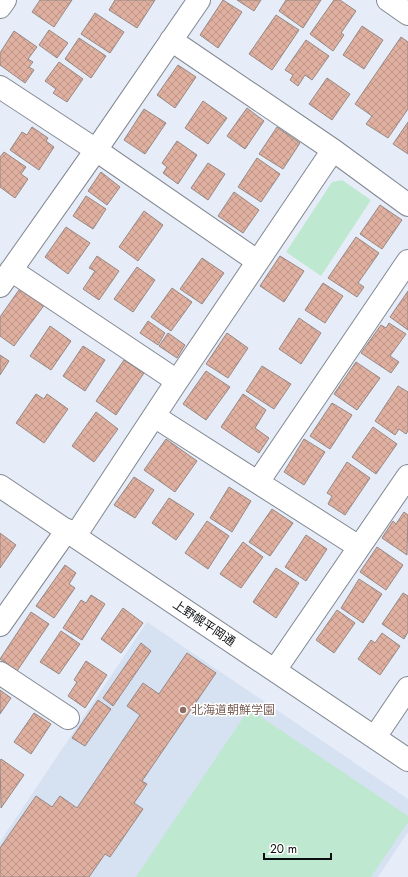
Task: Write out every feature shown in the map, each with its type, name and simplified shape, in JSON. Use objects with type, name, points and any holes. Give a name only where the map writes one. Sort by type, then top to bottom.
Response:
[{"type":"street","points":[[0,7],[5,0]]},
{"type":"street","points":[[176,381],[5,278],[200,0]]},
{"type":"street","points":[[388,0],[408,14]]},
{"type":"street","points":[[172,40],[333,150],[408,205]]},
{"type":"street","points":[[0,87],[96,150],[257,261]]},
{"type":"street","points":[[0,625],[71,533],[154,416],[176,381],[333,150]]},
{"type":"street","points":[[258,482],[408,261]]},
{"type":"street","points":[[154,416],[359,547]]},
{"type":"street","points":[[275,670],[408,476]]},
{"type":"street","name":"上野幌平岡通","points":[[0,486],[408,760]]},
{"type":"street","points":[[0,673],[68,718]]},
{"type":"street","points":[[375,737],[408,688]]},
{"type":"shaded area","name":"北海道朝鮮学園","points":[[147,622],[408,799],[408,832],[378,877],[0,877],[0,842]]},
{"type":"green space","points":[[342,180],[371,200],[321,276],[286,252],[332,182]]},
{"type":"green space","points":[[249,709],[408,816],[408,822],[371,877],[136,877]]},
{"type":"building","points":[[40,0],[72,0],[54,27],[32,12]]},
{"type":"building","points":[[115,0],[155,0],[137,28],[109,10]]},
{"type":"building","points":[[223,0],[242,12],[218,48],[200,35]]},
{"type":"building","points":[[237,0],[261,0],[254,11]]},
{"type":"building","points":[[286,0],[321,0],[303,28],[279,11]]},
{"type":"building","points":[[334,0],[340,0],[356,11],[341,33],[344,35],[333,51],[310,34]]},
{"type":"building","points":[[95,13],[124,32],[110,53],[81,34]]},
{"type":"building","points":[[276,15],[299,30],[272,70],[249,54]]},
{"type":"building","points":[[362,26],[383,40],[364,69],[343,55]]},
{"type":"building","points":[[49,30],[68,43],[57,58],[39,45]]},
{"type":"building","points":[[14,31],[37,47],[28,59],[33,62],[29,67],[34,70],[25,83],[0,65],[0,53]]},
{"type":"building","points":[[401,37],[408,42],[408,109],[388,138],[366,124],[372,116],[355,104]]},
{"type":"building","points":[[79,38],[106,56],[91,78],[65,59]]},
{"type":"building","points":[[306,40],[329,56],[312,80],[305,75],[298,86],[290,80],[293,75],[285,70]]},
{"type":"building","points":[[59,62],[83,79],[67,102],[53,93],[56,89],[45,81]]},
{"type":"building","points":[[178,65],[196,77],[175,108],[157,95]]},
{"type":"building","points":[[327,78],[350,94],[332,120],[309,104]]},
{"type":"building","points":[[203,101],[227,118],[208,144],[185,128]]},
{"type":"building","points":[[247,108],[264,121],[245,149],[227,136]]},
{"type":"building","points":[[144,109],[166,123],[145,154],[124,140]]},
{"type":"building","points":[[408,122],[408,154],[393,144]]},
{"type":"building","points":[[32,127],[48,138],[46,141],[54,147],[39,170],[10,150],[22,132],[27,135]]},
{"type":"building","points":[[277,127],[300,143],[283,169],[259,154]]},
{"type":"building","points":[[177,141],[197,155],[178,184],[163,173],[167,167],[162,163]]},
{"type":"building","points":[[4,152],[26,167],[21,174],[28,179],[15,198],[0,187],[0,157]]},
{"type":"building","points":[[257,158],[280,174],[261,202],[238,187]]},
{"type":"building","points":[[208,163],[225,174],[208,200],[191,188]]},
{"type":"building","points":[[101,172],[120,187],[107,205],[88,191]]},
{"type":"building","points":[[234,192],[259,210],[243,233],[218,216]]},
{"type":"building","points":[[86,196],[106,209],[93,229],[73,216]]},
{"type":"building","points":[[380,205],[402,220],[382,249],[360,234]]},
{"type":"building","points":[[144,211],[163,225],[138,261],[119,247]]},
{"type":"building","points":[[66,227],[90,243],[68,274],[45,257]]},
{"type":"building","points":[[356,237],[379,253],[358,283],[364,287],[357,297],[328,278]]},
{"type":"building","points":[[97,256],[119,271],[99,300],[83,289],[95,271],[89,268]]},
{"type":"building","points":[[280,256],[304,271],[284,302],[260,286]]},
{"type":"building","points":[[202,258],[224,273],[202,304],[180,289]]},
{"type":"building","points":[[137,267],[155,280],[133,312],[114,299]]},
{"type":"building","points":[[323,283],[343,296],[325,323],[305,310]]},
{"type":"building","points":[[21,287],[45,304],[14,346],[0,336],[0,317]]},
{"type":"building","points":[[172,288],[192,302],[171,331],[151,317]]},
{"type":"building","points":[[408,291],[408,330],[390,317]]},
{"type":"building","points":[[299,318],[321,333],[301,364],[279,349]]},
{"type":"building","points":[[148,321],[165,333],[158,345],[140,333]]},
{"type":"building","points":[[389,323],[406,334],[390,356],[399,362],[391,373],[361,353],[381,325],[386,328]]},
{"type":"building","points":[[50,326],[71,341],[51,370],[30,356]]},
{"type":"building","points":[[168,333],[185,345],[177,358],[159,346]]},
{"type":"building","points":[[227,333],[248,348],[228,378],[206,364]]},
{"type":"building","points":[[83,346],[105,360],[85,391],[63,376]]},
{"type":"building","points":[[0,355],[9,361],[0,375]]},
{"type":"building","points":[[124,360],[144,373],[116,415],[96,401]]},
{"type":"building","points":[[356,362],[380,378],[357,410],[334,394]]},
{"type":"building","points":[[262,366],[291,384],[274,409],[246,391]]},
{"type":"building","points":[[206,371],[230,387],[206,420],[183,404]]},
{"type":"building","points":[[398,386],[408,392],[408,431],[406,434],[399,429],[395,435],[375,421]]},
{"type":"building","points":[[36,394],[44,399],[47,394],[68,409],[44,443],[16,423]]},
{"type":"building","points":[[243,394],[266,410],[255,428],[269,438],[259,453],[221,427]]},
{"type":"building","points":[[332,403],[352,415],[330,449],[310,436]]},
{"type":"building","points":[[96,412],[118,429],[94,462],[72,446]]},
{"type":"building","points":[[373,427],[397,444],[376,474],[352,457]]},
{"type":"building","points":[[166,439],[197,461],[175,492],[144,470]]},
{"type":"building","points":[[304,439],[325,452],[304,485],[284,472]]},
{"type":"building","points":[[347,462],[370,478],[345,515],[328,504],[332,496],[327,493]]},
{"type":"building","points":[[134,477],[154,490],[135,518],[114,505]]},
{"type":"building","points":[[229,487],[251,501],[232,532],[210,518]]},
{"type":"building","points":[[169,498],[194,514],[176,540],[152,523]]},
{"type":"building","points":[[272,509],[293,523],[270,556],[249,542]]},
{"type":"building","points":[[404,512],[408,515],[407,555],[382,538],[393,521],[396,524]]},
{"type":"building","points":[[207,521],[229,536],[208,569],[185,553]]},
{"type":"building","points":[[0,533],[16,545],[0,568]]},
{"type":"building","points":[[306,535],[327,549],[306,581],[285,567]]},
{"type":"building","points":[[243,542],[263,557],[241,588],[220,574]]},
{"type":"building","points":[[377,547],[403,565],[386,590],[360,572]]},
{"type":"building","points":[[65,565],[76,573],[69,584],[75,588],[54,618],[36,606]]},
{"type":"building","points":[[276,568],[299,583],[276,618],[253,602]]},
{"type":"building","points":[[359,579],[382,594],[363,623],[341,608]]},
{"type":"building","points":[[403,593],[408,596],[408,632],[404,639],[382,624]]},
{"type":"building","points":[[91,595],[105,604],[82,640],[63,628],[81,600],[86,603]]},
{"type":"building","points":[[123,608],[143,623],[121,653],[101,639]]},
{"type":"building","points":[[337,610],[355,623],[334,653],[316,640]]},
{"type":"building","points":[[31,612],[49,624],[17,671],[0,659]]},
{"type":"building","points":[[61,631],[80,644],[59,674],[40,662]]},
{"type":"building","points":[[382,633],[400,646],[380,675],[358,659],[371,640],[375,643]]},
{"type":"building","points":[[141,643],[151,651],[113,706],[103,698]]},
{"type":"building","points":[[187,653],[216,673],[142,781],[147,784],[134,803],[143,809],[110,857],[105,854],[89,877],[0,877],[0,848],[36,796],[52,807],[60,796],[77,808],[140,715],[127,706],[143,683],[159,694]]},
{"type":"building","points":[[86,661],[107,675],[85,708],[68,696],[77,682],[74,680]]},
{"type":"building","points":[[0,690],[11,698],[0,714]]},
{"type":"building","points":[[98,700],[111,709],[85,746],[72,738]]},
{"type":"building","points":[[34,713],[51,724],[31,754],[14,742]]},
{"type":"building","points":[[1,759],[24,775],[1,808],[0,761]]},
{"type":"place","name":"北海道朝鮮学園","points":[[183,710]]}]
